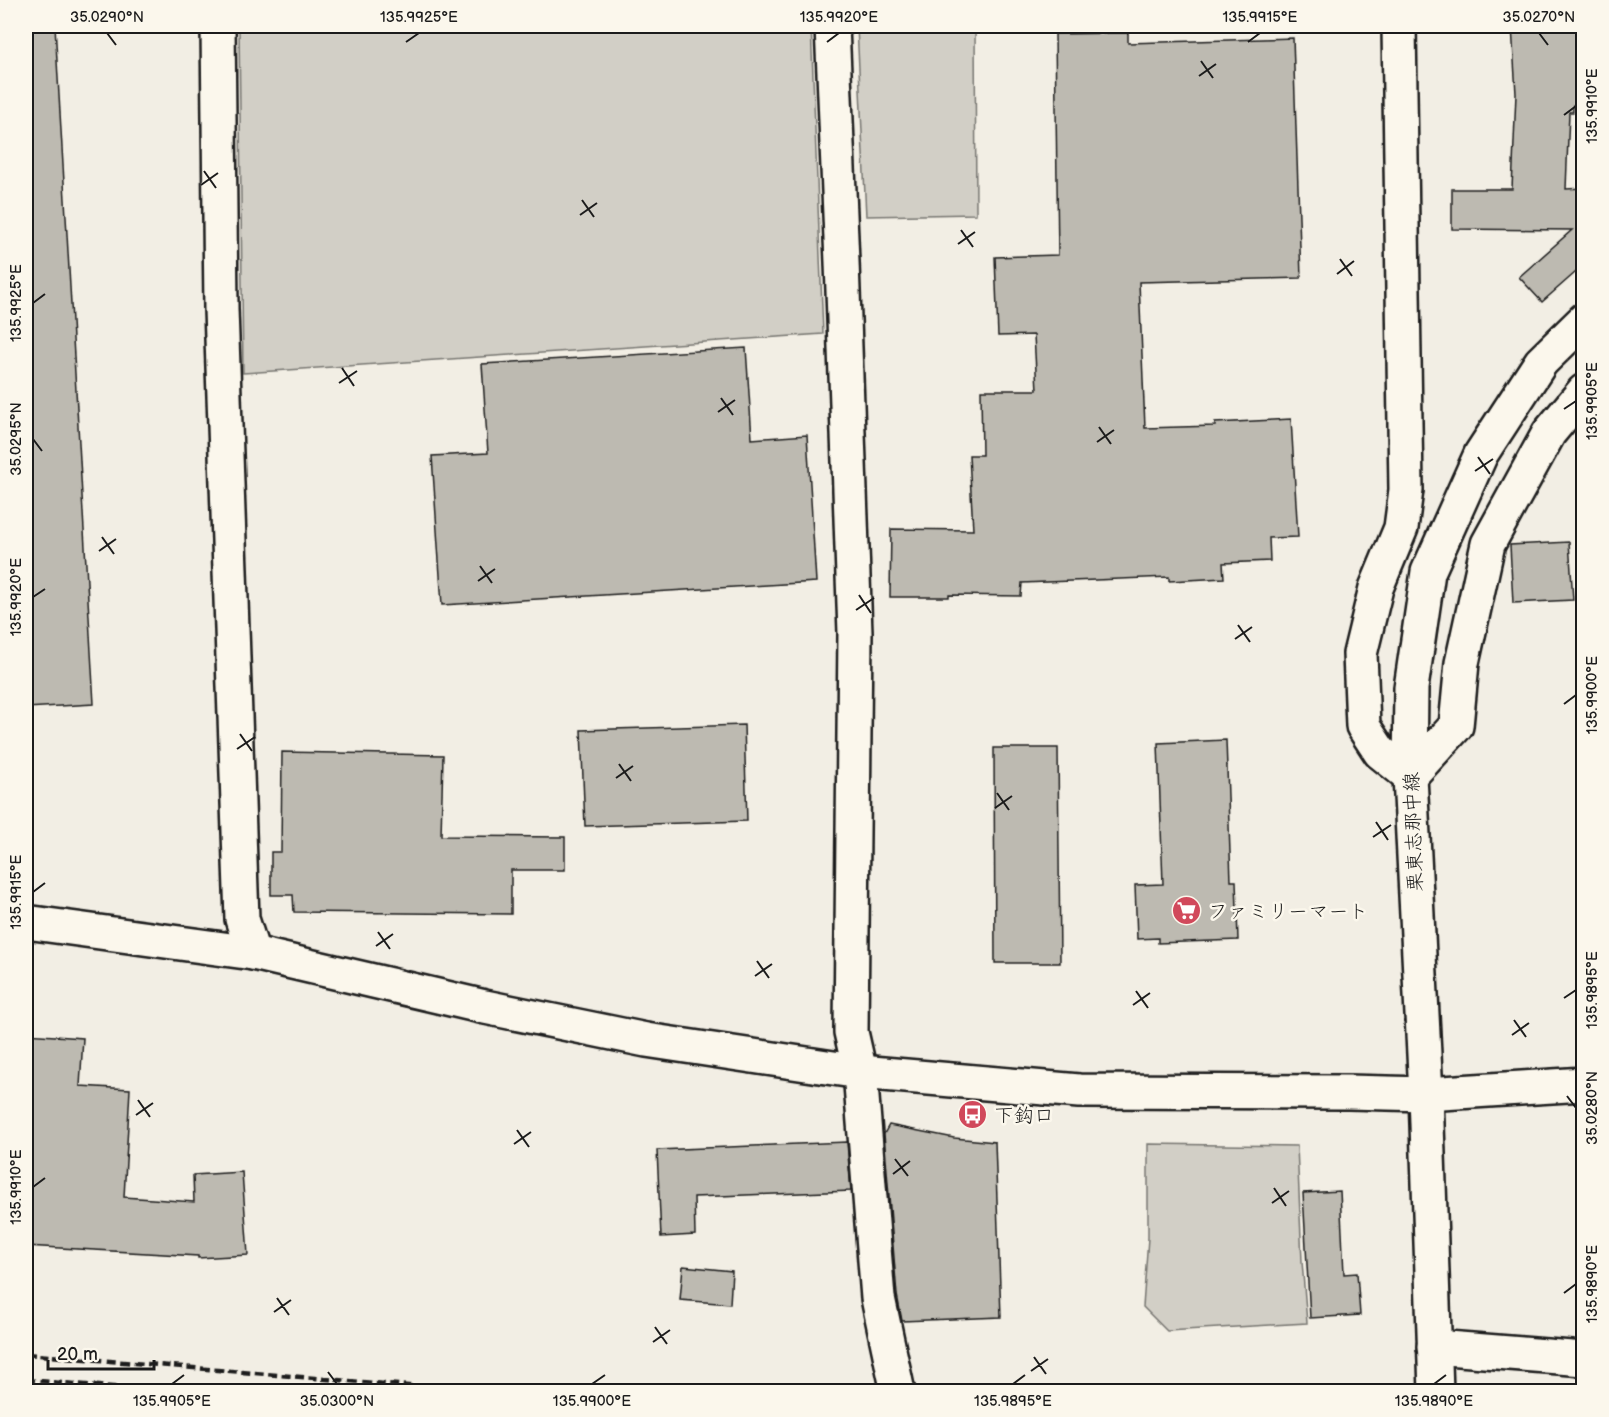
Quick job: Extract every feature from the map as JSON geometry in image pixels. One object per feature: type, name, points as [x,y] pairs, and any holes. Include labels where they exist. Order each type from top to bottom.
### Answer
[{"type":"street","points":[[218,26],[221,309],[242,919],[253,953]]},
{"type":"street","points":[[832,26],[855,633],[850,1032],[860,1072],[878,1298],[898,1392]]},
{"type":"street","points":[[1399,26],[1406,490],[1401,528],[1376,588],[1360,654],[1363,726],[1380,752],[1410,776],[1456,726],[1462,663],[1488,544],[1549,433],[1584,391]]},
{"type":"street","name":"栗東志那中線","points":[[1436,1392],[1426,1094],[1410,776],[1411,688],[1428,572],[1481,454],[1541,362],[1584,320]]},
{"type":"street","points":[[26,922],[253,953],[485,1007],[646,1040],[860,1072],[1079,1091],[1426,1094],[1584,1084]]},
{"type":"street","points":[[1434,1347],[1584,1359]]},
{"type":"shaded area","points":[[239,26],[811,26],[823,334],[243,373]]},
{"type":"shaded area","points":[[857,26],[975,26],[976,214],[866,216]]},
{"type":"shaded area","points":[[1148,1144],[1297,1146],[1307,1323],[1167,1331],[1143,1307],[1148,1238]]},
{"type":"building","points":[[26,26],[55,26],[94,704],[26,708]]},
{"type":"building","points":[[1512,26],[1584,26],[1584,105],[1573,105],[1573,112],[1569,112],[1566,189],[1584,188],[1584,265],[1542,302],[1519,277],[1572,230],[1452,229],[1452,189],[1512,189],[1516,94]]},
{"type":"building","points":[[1128,33],[1128,43],[1293,38],[1301,278],[1139,282],[1145,428],[1215,426],[1215,423],[1291,419],[1298,537],[1269,538],[1270,561],[1223,563],[1224,578],[1169,581],[1169,577],[1022,583],[1021,596],[890,597],[891,529],[973,530],[969,455],[982,455],[981,390],[1037,390],[1034,335],[998,336],[995,257],[1058,255],[1055,34]]},
{"type":"building","points":[[746,348],[752,439],[807,435],[816,582],[442,605],[432,456],[488,453],[482,364]]},
{"type":"building","points":[[1569,542],[1573,600],[1513,603],[1510,545]]},
{"type":"building","points":[[744,725],[747,821],[585,826],[581,730]]},
{"type":"building","points":[[1226,740],[1231,881],[1236,881],[1238,940],[1158,943],[1158,938],[1137,939],[1135,885],[1163,884],[1158,743]]},
{"type":"building","points":[[994,748],[1058,748],[1060,963],[995,963]]},
{"type":"building","points":[[282,752],[443,755],[441,836],[565,837],[565,870],[511,870],[511,914],[294,912],[293,895],[271,895],[271,852],[281,852]]},
{"type":"building","points":[[26,1034],[83,1038],[80,1086],[130,1089],[124,1197],[194,1202],[193,1175],[242,1172],[248,1255],[198,1258],[198,1256],[26,1246]]},
{"type":"building","points":[[889,1125],[954,1138],[995,1142],[1001,1317],[902,1321],[897,1295],[884,1134]]},
{"type":"building","points":[[847,1142],[851,1191],[694,1197],[695,1235],[661,1237],[657,1150]]},
{"type":"building","points":[[1340,1191],[1344,1274],[1357,1273],[1360,1315],[1310,1318],[1303,1193]]},
{"type":"building","points":[[683,1266],[732,1271],[730,1304],[680,1300]]},
{"type":"railway","points":[[26,1354],[482,1392]]},
{"type":"railway","points":[[26,1380],[173,1392]]},
{"type":"place","name":"ファミリーマート","points":[[1187,911]]},
{"type":"place","name":"下鈎口","points":[[973,1115]]}]
